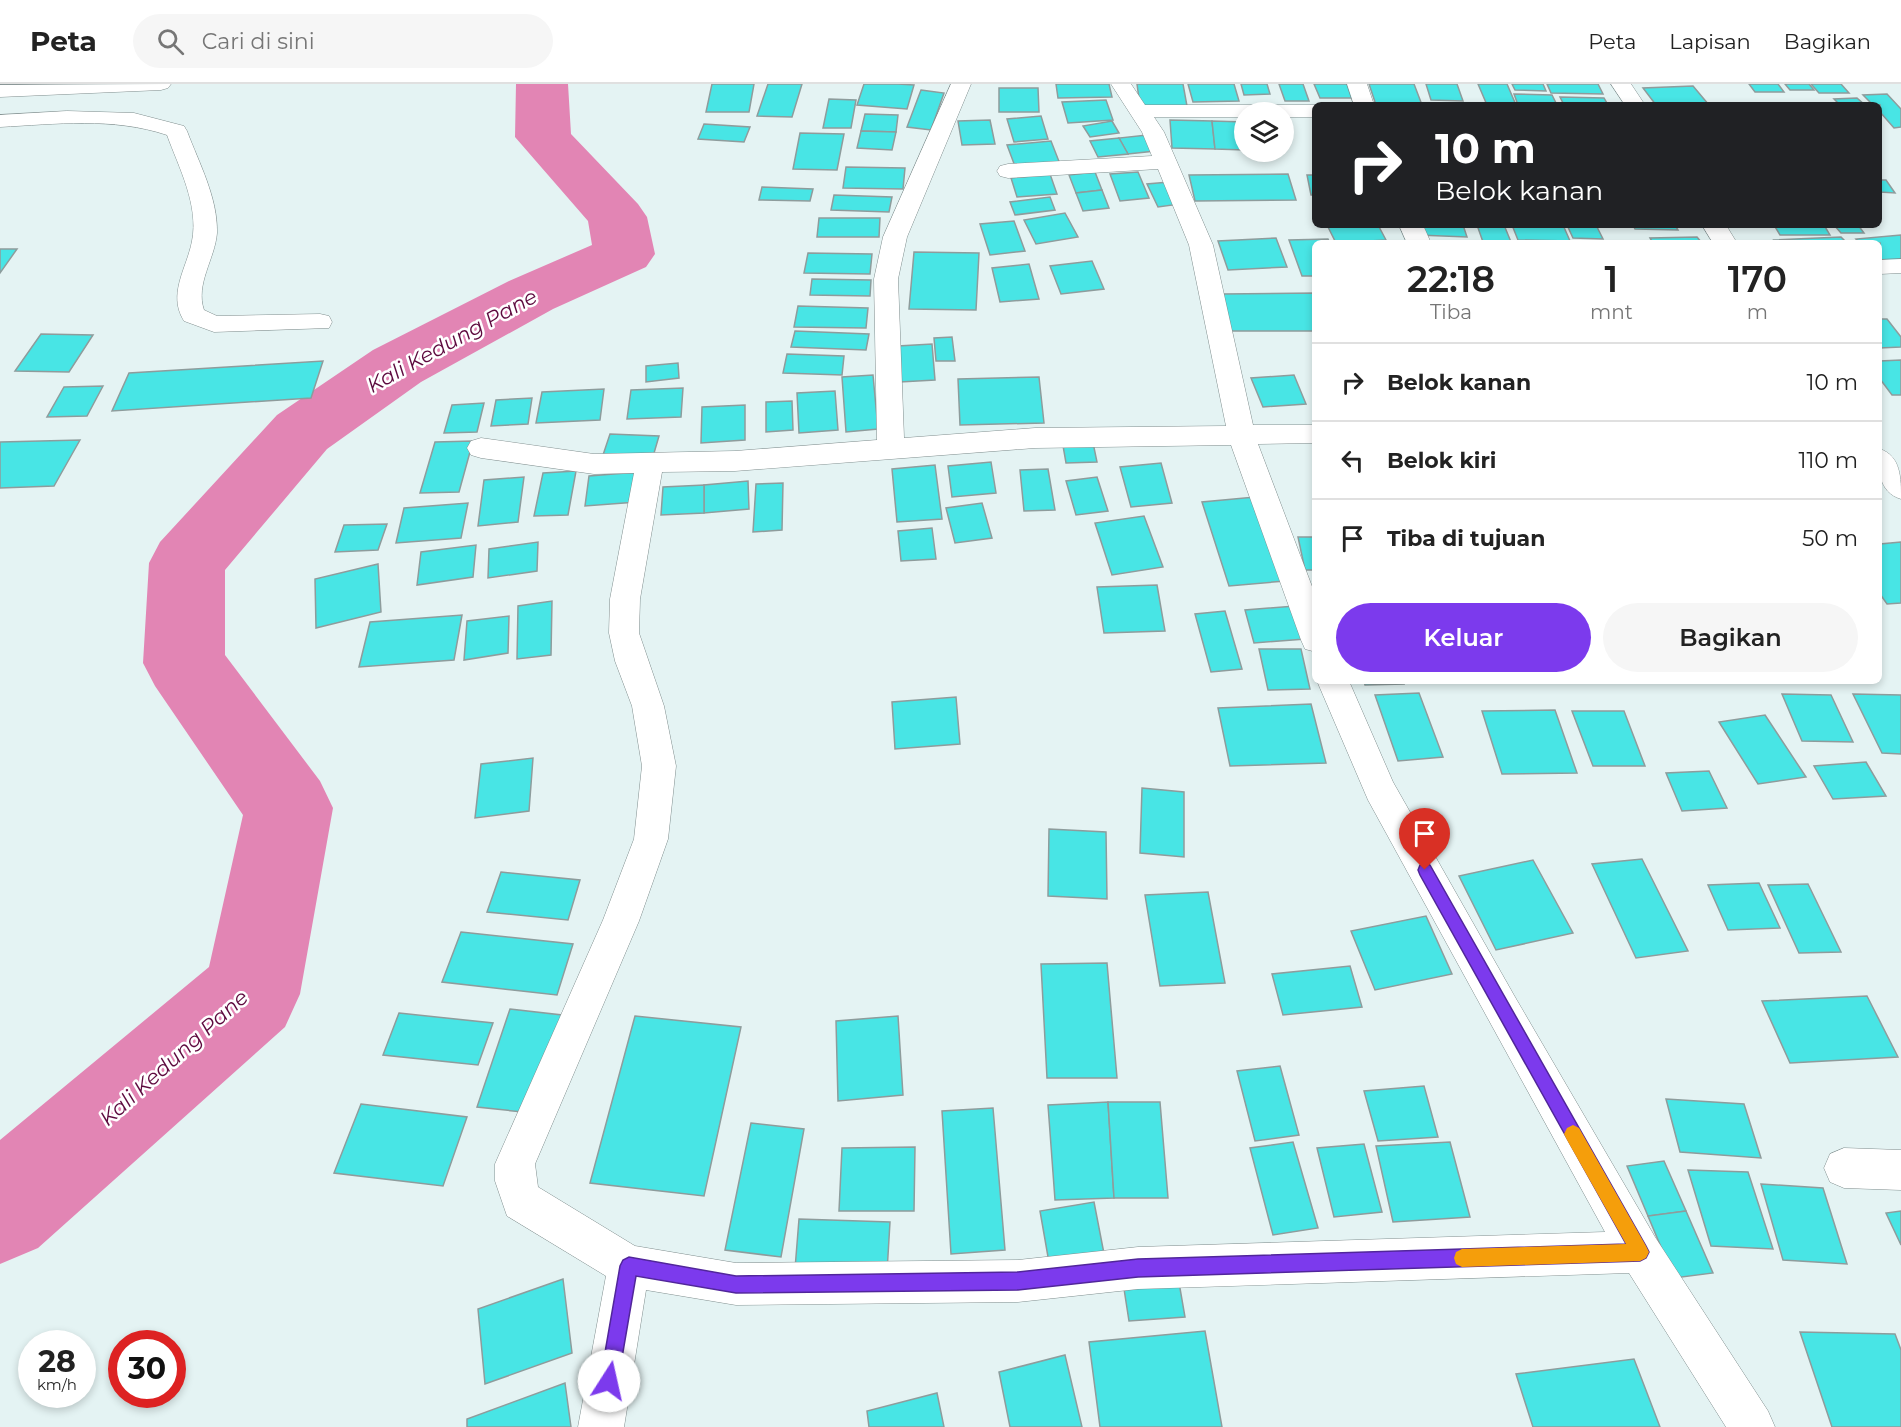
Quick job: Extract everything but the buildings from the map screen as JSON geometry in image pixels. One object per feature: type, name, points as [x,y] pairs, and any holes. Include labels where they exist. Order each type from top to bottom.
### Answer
[{"type":"street","points":[[0,91],[161,84]]},
{"type":"street","points":[[891,448],[886,279],[895,237],[960,84]]},
{"type":"street","points":[[1121,84],[1139,111],[1166,162],[1201,245],[1242,437],[1312,629]]},
{"type":"street","points":[[1357,84],[1363,102]]},
{"type":"street","points":[[1621,84],[1633,102]]},
{"type":"street","points":[[1139,111],[1312,111]]},
{"type":"street","points":[[0,121],[132,119],[156,123],[176,131],[200,195],[205,235],[187,292],[188,304],[193,315],[214,324],[320,322]]},
{"type":"street","points":[[1008,171],[1166,162]]},
{"type":"street","points":[[1882,267],[1901,266]]},
{"type":"street","points":[[481,448],[594,464],[735,461],[1035,438],[1242,437],[1312,434]]},
{"type":"street","points":[[1882,462],[1901,489]]},
{"type":"street","points":[[650,463],[625,599],[624,633],[631,661],[648,706],[659,766],[651,839],[621,921],[515,1164],[515,1181],[522,1201],[629,1266],[736,1284],[1018,1281],[1138,1268],[1640,1252]]},
{"type":"street","points":[[1334,684],[1380,790],[1640,1252],[1752,1427]]},
{"type":"street","points":[[1844,1168],[1901,1170]]},
{"type":"street","points":[[601,1427],[629,1266]]},
{"type":"waterway","name":"Kali Kedung Pane","points":[[0,1210],[251,994],[289,808],[184,663],[187,563],[302,432],[397,366],[531,295],[624,254],[617,217],[543,137],[542,84]]},
{"type":"slow traffic","points":[[1462,1258],[1640,1252],[1573,1134]]},
{"type":"route","points":[[609,1381],[629,1266],[736,1284],[1018,1281],[1138,1268],[1640,1252],[1425,870]]}]
